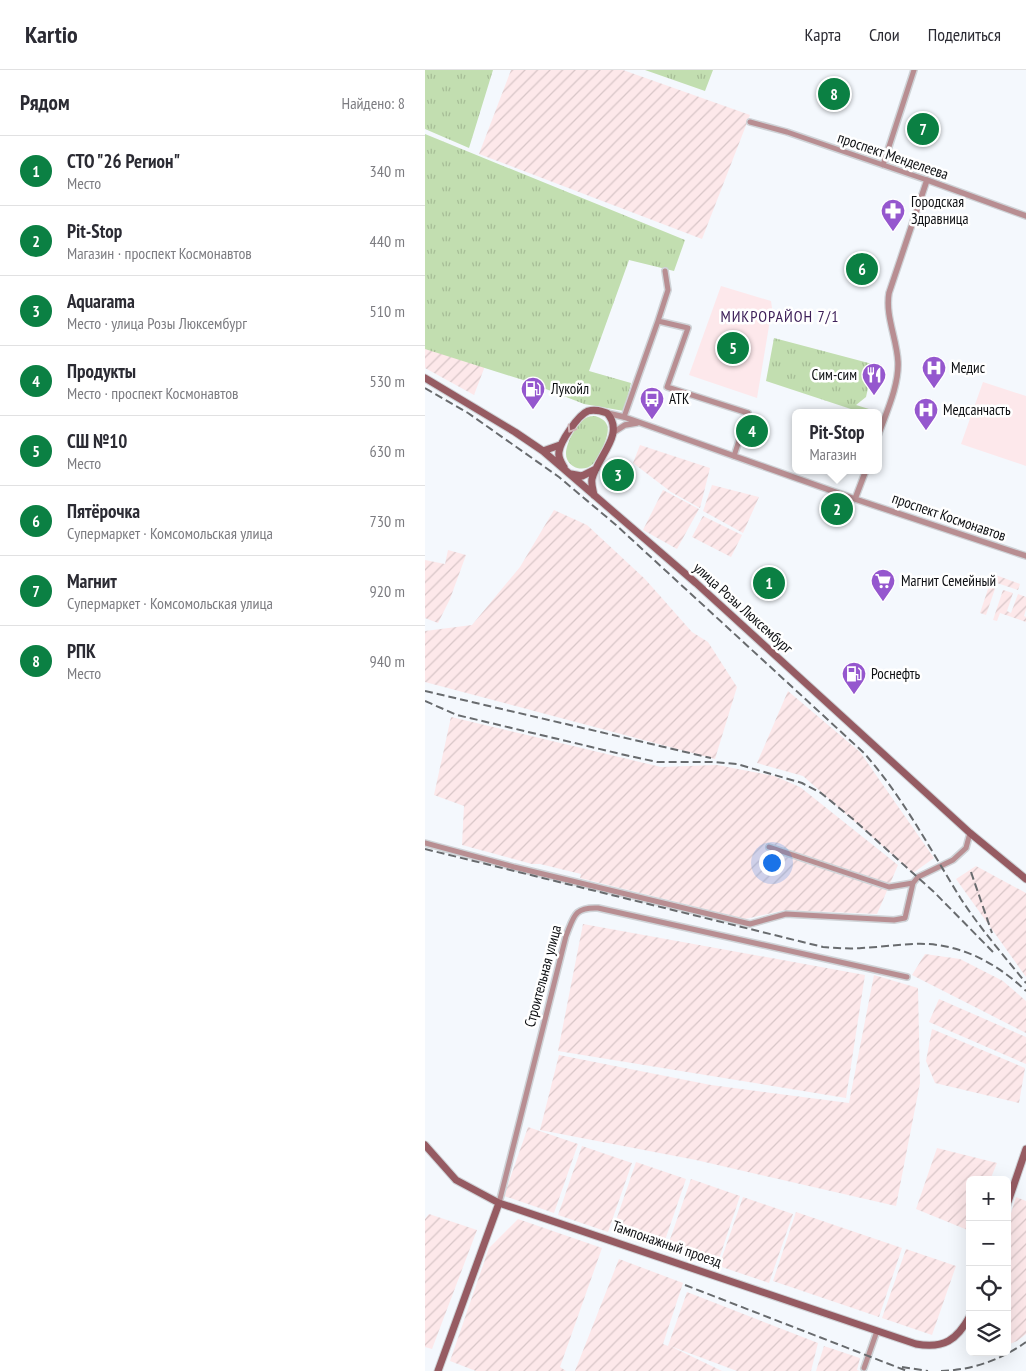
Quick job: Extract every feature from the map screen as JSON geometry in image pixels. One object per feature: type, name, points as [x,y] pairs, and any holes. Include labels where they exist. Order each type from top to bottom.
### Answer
[{"type":"main road","name":"улица Розы Люксембург","points":[[425,378],[543,451],[697,583],[970,833],[1026,879]]},
{"type":"main road","points":[[594,495],[592,481],[596,469],[615,432],[613,420],[607,413],[594,410],[579,416],[561,445],[559,456],[567,472],[582,476],[596,469]]},
{"type":"main road","points":[[543,451],[561,445]]},
{"type":"main road","name":"Тампонажный проезд","points":[[425,1145],[456,1180],[499,1202],[916,1344],[931,1347],[944,1344],[955,1338],[966,1323]]},
{"type":"main road","points":[[1011,1193],[1026,1149]]},
{"type":"main road","name":"Строительная улица","points":[[438,1371],[499,1202]]},
{"type":"street","points":[[883,165],[914,70]]},
{"type":"street","name":"проспект Менделеева","points":[[750,122],[787,132],[1026,216]]},
{"type":"street","points":[[882,424],[895,384],[898,363],[888,307],[889,294],[927,180]]},
{"type":"street","points":[[625,417],[668,290],[665,271]]},
{"type":"street","points":[[658,320],[688,328],[667,387],[748,413],[734,456]]},
{"type":"street","name":"проспект Космонавтов","points":[[607,413],[625,417],[637,423],[855,499],[1026,556]]},
{"type":"street","points":[[615,432],[625,425],[637,423]]},
{"type":"street","points":[[855,499],[864,474]]},
{"type":"street","points":[[425,843],[514,867],[750,924],[785,914],[894,920],[905,918],[913,883],[918,877],[953,860],[966,848],[970,833]]},
{"type":"street","points":[[769,847],[889,886],[913,883]]},
{"type":"street","name":"Строительная улица","points":[[499,1202],[566,936],[575,914],[585,907],[598,908],[907,977]]},
{"type":"street","points":[[864,1368],[877,1331]]},
{"type":"shaded area","points":[[511,70],[623,70],[750,115],[702,239],[479,154]]},
{"type":"shaded area","points":[[721,286],[771,301],[772,308],[757,398],[689,375]]},
{"type":"shaded area","points":[[425,337],[485,366],[474,395],[425,368]]},
{"type":"shaded area","points":[[983,382],[1026,396],[1026,466],[961,444]]},
{"type":"shaded area","points":[[640,445],[710,468],[700,508],[671,492],[633,463]]},
{"type":"shaded area","points":[[712,485],[759,497],[743,533],[703,511]]},
{"type":"shaded area","points":[[663,490],[699,509],[677,549],[643,530]]},
{"type":"shaded area","points":[[554,510],[587,525],[645,579],[692,632],[708,642],[737,687],[715,759],[425,682],[425,631],[472,625],[520,567]]},
{"type":"shaded area","points":[[703,516],[742,535],[731,557],[692,537]]},
{"type":"shaded area","points":[[448,550],[466,555],[450,599],[438,623],[425,618],[425,560],[445,564]]},
{"type":"shaded area","points":[[993,574],[1020,584],[1018,590],[997,583],[986,615],[980,613]]},
{"type":"shaded area","points":[[1003,590],[1013,593],[1007,611],[1011,613],[1018,594],[1026,597],[1024,616],[1026,617],[1026,622],[1000,613],[997,621],[993,620]]},
{"type":"shaded area","points":[[788,691],[860,752],[934,858],[913,873],[803,776],[757,763]]},
{"type":"shaded area","points":[[451,717],[661,767],[717,765],[774,776],[800,787],[898,865],[877,914],[785,910],[745,919],[580,878],[581,874],[540,864],[532,864],[462,845],[464,806],[434,795]]},
{"type":"shaded area","points":[[976,866],[1026,893],[1026,977],[956,879]]},
{"type":"shaded area","points":[[583,924],[865,975],[846,1098],[558,1051]]},
{"type":"shaded area","points":[[925,954],[960,959],[1003,981],[1026,1001],[1026,1033],[912,975]]},
{"type":"shaded area","points":[[874,975],[918,988],[920,1083],[896,1206],[696,1160],[540,1130],[559,1055],[711,1085],[849,1103]]},
{"type":"shaded area","points":[[939,999],[1026,1037],[1026,1064],[929,1022]]},
{"type":"shaded area","points":[[932,1029],[1025,1068],[1019,1103],[935,1083],[926,1061]]},
{"type":"shaded area","points":[[528,1127],[578,1144],[554,1213],[504,1196]]},
{"type":"shaded area","points":[[582,1146],[632,1163],[608,1232],[558,1215]]},
{"type":"shaded area","points":[[937,1148],[997,1163],[992,1176],[966,1176],[966,1229],[916,1209]]},
{"type":"shaded area","points":[[636,1162],[686,1179],[662,1249],[612,1232]]},
{"type":"shaded area","points":[[691,1179],[740,1196],[717,1265],[667,1248]]},
{"type":"shaded area","points":[[743,1197],[793,1214],[769,1283],[719,1266]]},
{"type":"shaded area","points":[[1016,1197],[1026,1201],[1026,1334],[1011,1343],[1011,1221],[1011,1213]]},
{"type":"shaded area","points":[[796,1212],[902,1248],[879,1317],[773,1281]]},
{"type":"shaded area","points":[[429,1214],[477,1230],[432,1349],[425,1347],[425,1219]]},
{"type":"shaded area","points":[[518,1219],[602,1248],[560,1367],[566,1371],[476,1371],[450,1361],[489,1248]]},
{"type":"shaded area","points":[[906,1249],[956,1266],[932,1335],[882,1318]]},
{"type":"shaded area","points":[[619,1259],[683,1283],[663,1344],[668,1346],[687,1292],[818,1343],[811,1371],[737,1371],[670,1346],[722,1371],[575,1371]]},
{"type":"shaded area","points":[[824,1346],[860,1358],[857,1370],[860,1371],[816,1371]]},
{"type":"green space","points":[[425,70],[493,70],[469,148],[425,129]]},
{"type":"green space","points":[[645,70],[713,70],[705,91]]},
{"type":"green space","points":[[425,134],[685,240],[674,271],[629,260],[589,371],[631,383],[624,411],[584,404],[523,380],[425,349]]},
{"type":"green space","points":[[774,338],[880,366],[881,374],[878,386],[869,384],[866,397],[856,405],[869,409],[851,409],[766,381]]},
{"type":"green space","points":[[595,416],[603,419],[607,425],[608,429],[604,445],[593,464],[582,469],[575,467],[569,462],[566,454],[571,436],[579,424],[589,417]]},
{"type":"railway","points":[[425,388],[468,413],[559,477],[616,525],[864,753],[904,805],[968,910],[1026,983]]},
{"type":"railway","points":[[425,691],[711,758]]},
{"type":"railway","points":[[425,701],[457,715],[657,762],[737,764],[802,783],[821,793],[854,820],[934,892],[995,954]]},
{"type":"railway","points":[[425,849],[823,947],[857,948],[927,944],[955,949],[981,958],[993,965],[1026,991]]},
{"type":"railway","points":[[971,872],[992,933]]},
{"type":"railway","points":[[685,1285],[907,1371]]},
{"type":"railway","points":[[941,1371],[964,1369],[986,1363],[1007,1354],[1026,1342]]},
{"type":"railway","points":[[902,1367],[928,1371]]},
{"type":"place","name":"РПК","points":[[834,94]]},
{"type":"place","name":"Магнит","points":[[923,129]]},
{"type":"place","name":"Городская Здравница","points":[[893,232]]},
{"type":"place","name":"Пятёрочка","points":[[862,269]]},
{"type":"place","name":"СШ №10","points":[[733,348]]},
{"type":"place","name":"Медис","points":[[934,389]]},
{"type":"place","name":"Сим-сим","points":[[874,396]]},
{"type":"place","name":"Лукойл","points":[[533,410]]},
{"type":"place","name":"АТК","points":[[652,420]]},
{"type":"place","name":"Продукты","points":[[752,431]]},
{"type":"place","name":"Медсанчасть","points":[[926,431]]},
{"type":"place","name":"Aquarama","points":[[618,475]]},
{"type":"place","name":"Pit-Stop","points":[[837,509]]},
{"type":"place","name":"СТО \"26 Регион\"","points":[[769,583]]},
{"type":"place","name":"Магнит Семейный","points":[[883,602]]},
{"type":"place","name":"Роснефть","points":[[854,695]]},
{"type":"district","name":"МИКРОРАЙОН 7/1","points":[[780,316]]}]
